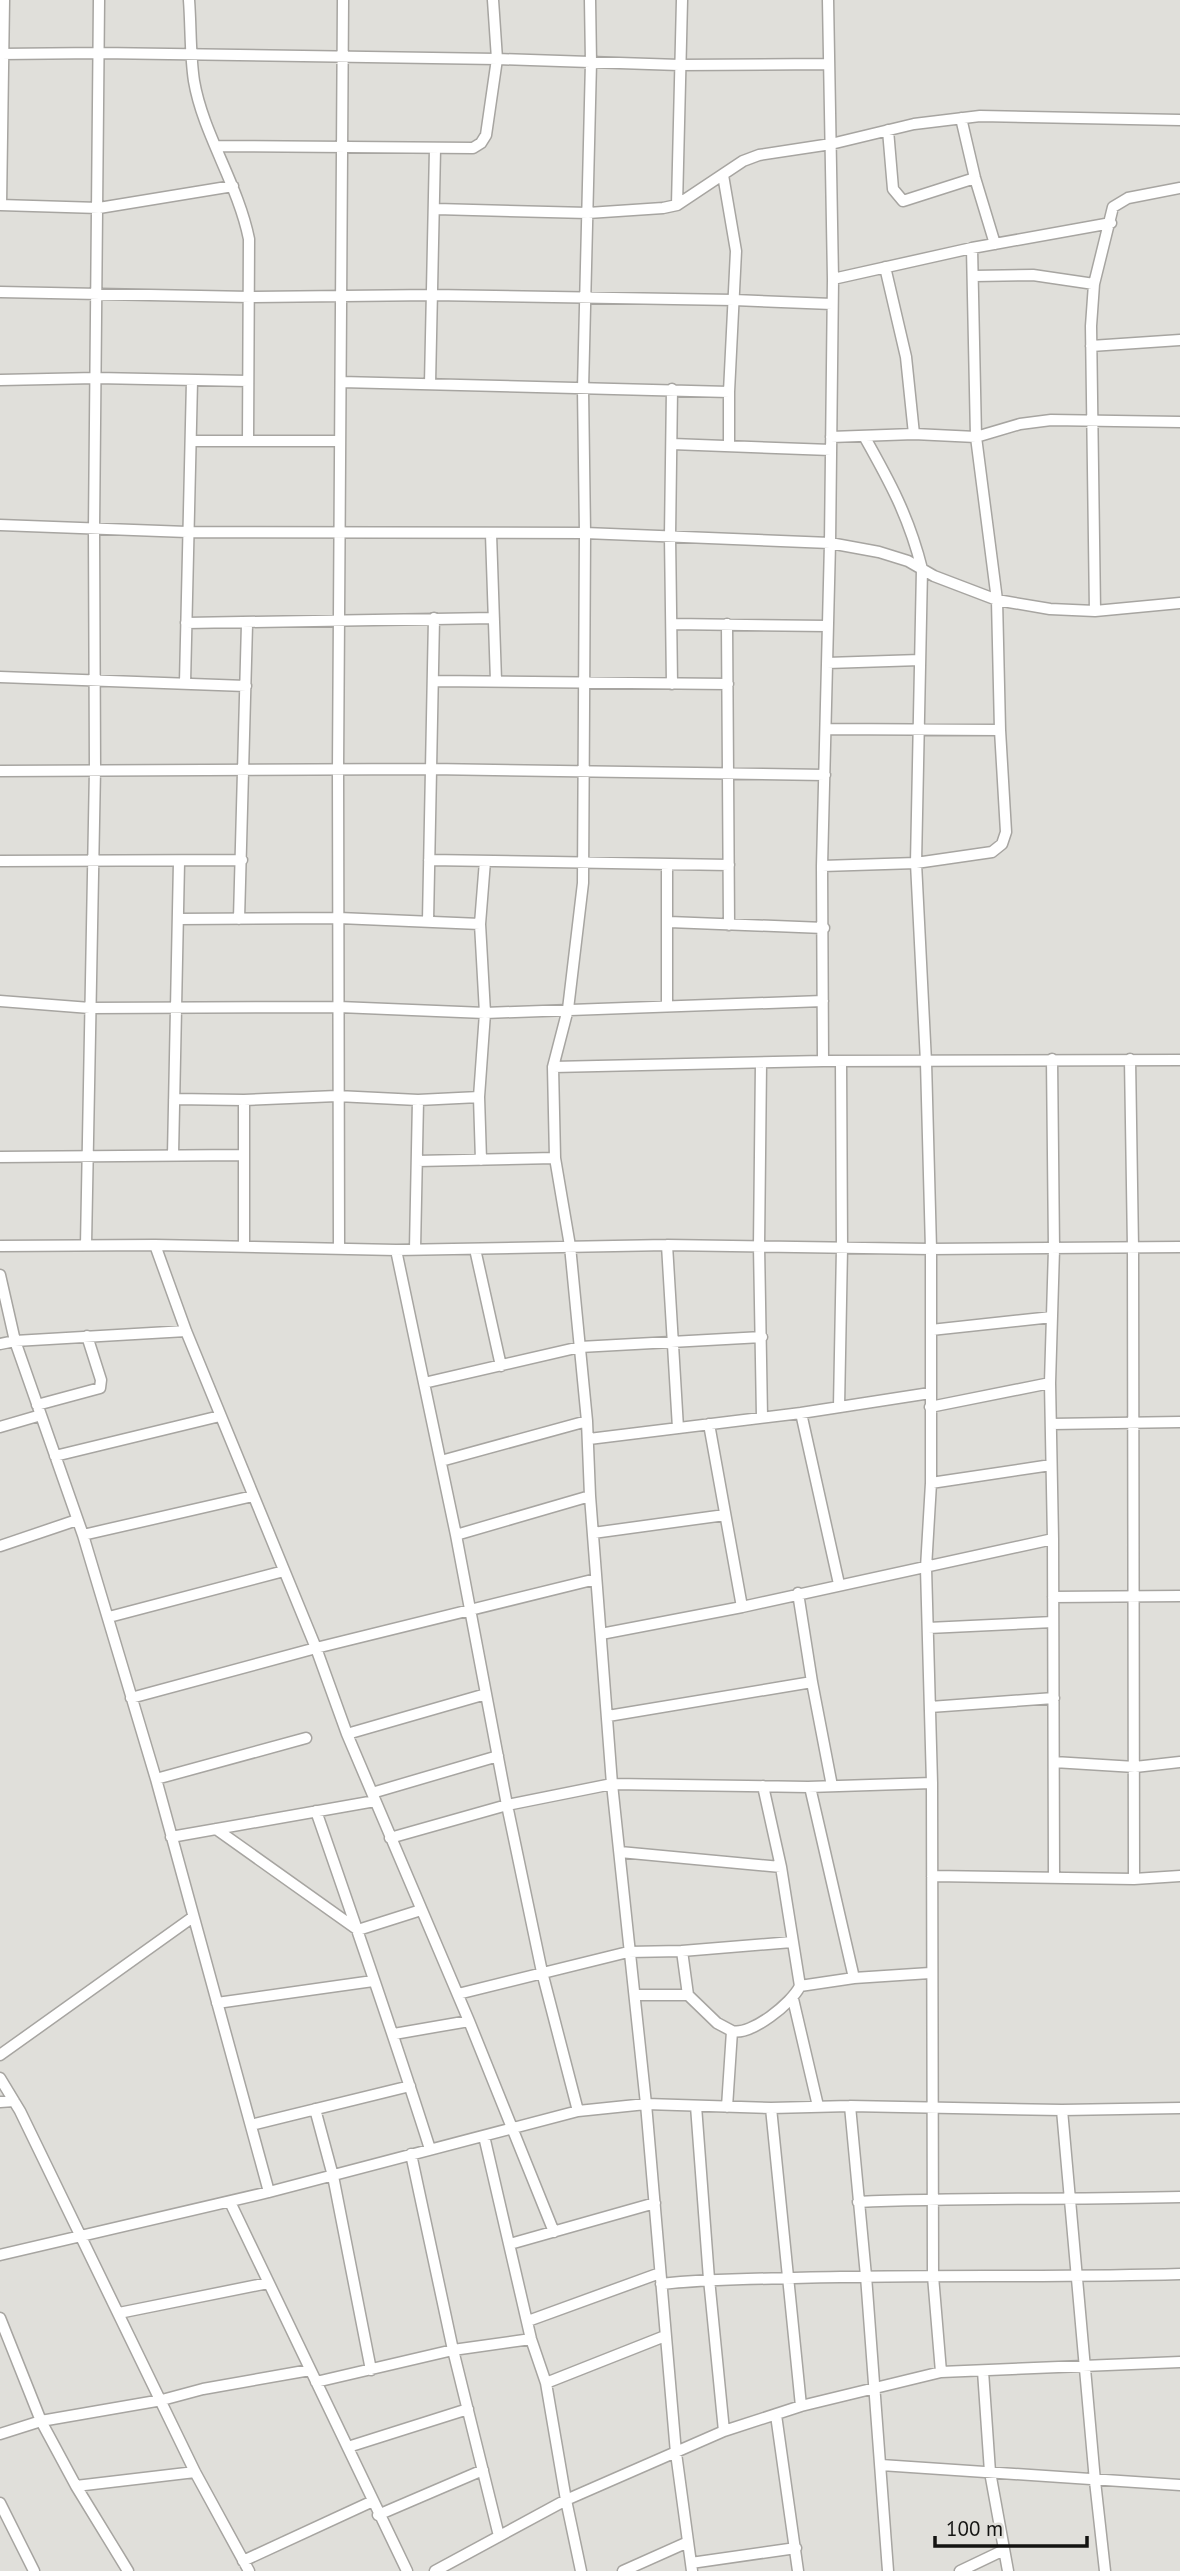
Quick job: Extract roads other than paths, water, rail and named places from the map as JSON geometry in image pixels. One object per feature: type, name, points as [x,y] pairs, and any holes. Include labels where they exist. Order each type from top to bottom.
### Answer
[{"type":"street","points":[[4,0],[1,205],[99,208],[233,186]]},
{"type":"street","points":[[86,1245],[94,862],[94,529],[100,0]]},
{"type":"street","points":[[189,0],[196,88],[244,214],[249,239],[248,441]]},
{"type":"street","points":[[339,1248],[338,770],[344,0]]},
{"type":"street","points":[[216,146],[473,148],[481,143],[486,135],[497,59],[493,0]]},
{"type":"street","points":[[590,0],[591,62],[583,389],[583,883],[568,1009],[553,1067],[555,1158],[570,1246],[589,1439],[590,1496],[612,1784],[646,2104],[676,2453],[691,2567],[796,2548]]},
{"type":"street","points":[[677,205],[682,0]]},
{"type":"street","points":[[823,1061],[822,866],[830,543],[832,304],[828,0]]},
{"type":"street","points":[[2,54],[497,59],[679,65],[828,64]]},
{"type":"street","points":[[436,209],[587,213],[663,208],[677,205],[743,161],[759,155],[831,144],[914,124],[961,118],[980,116],[1180,120]]},
{"type":"street","points":[[961,118],[975,178],[995,244]]},
{"type":"street","points":[[888,130],[893,189],[903,201],[975,178]]},
{"type":"street","points":[[430,384],[436,209],[435,149]]},
{"type":"street","points":[[723,175],[736,251],[729,445]]},
{"type":"street","points":[[1095,611],[1091,346],[1094,284],[1113,207],[1128,198],[1180,188]]},
{"type":"street","points":[[832,279],[972,248],[1111,222]]},
{"type":"street","points":[[822,866],[916,863],[992,852],[1002,844],[1006,832],[997,600],[976,437],[972,248]]},
{"type":"street","points":[[885,267],[906,358],[914,434]]},
{"type":"street","points":[[974,276],[1033,275],[1094,284]]},
{"type":"street","points":[[0,292],[250,297],[585,297],[832,304]]},
{"type":"street","points":[[1091,346],[1180,340]]},
{"type":"street","points":[[0,380],[96,378],[248,381]]},
{"type":"street","points":[[185,683],[192,381]]},
{"type":"street","points":[[341,382],[729,392]]},
{"type":"street","points":[[672,389],[672,684]]},
{"type":"street","points":[[831,437],[914,434],[976,437],[1020,424],[1051,420],[1180,422]]},
{"type":"street","points":[[864,436],[898,497],[913,533],[922,569],[916,863],[926,1062],[931,1249],[930,1483],[926,1568],[932,1783],[930,1973],[933,2276],[941,2372]]},
{"type":"street","points":[[191,441],[340,441]]},
{"type":"street","points":[[672,444],[831,450]]},
{"type":"street","points":[[0,525],[187,532],[585,533],[830,543],[879,552],[908,561],[934,576],[997,600],[1050,609],[1095,611],[1180,603]]},
{"type":"street","points":[[491,534],[496,681]]},
{"type":"street","points":[[428,921],[434,618]]},
{"type":"street","points":[[186,623],[494,618]]},
{"type":"street","points":[[239,919],[247,624]]},
{"type":"street","points":[[672,624],[827,626]]},
{"type":"street","points":[[727,624],[729,925]]},
{"type":"street","points":[[827,663],[920,660]]},
{"type":"street","points":[[0,677],[246,686]]},
{"type":"street","points":[[434,681],[728,684]]},
{"type":"street","points":[[826,729],[1000,730]]},
{"type":"street","points":[[0,771],[244,768],[582,771],[728,776],[825,775]]},
{"type":"street","points":[[0,862],[242,860]]},
{"type":"street","points":[[429,860],[729,865]]},
{"type":"street","points":[[481,1160],[479,1097],[485,1013],[480,924],[485,861]]},
{"type":"street","points":[[173,1154],[179,862]]},
{"type":"street","points":[[667,865],[667,1006]]},
{"type":"street","points":[[178,919],[339,918],[480,924]]},
{"type":"street","points":[[669,922],[824,928]]},
{"type":"street","points":[[0,1001],[90,1008],[339,1007],[485,1013],[823,1002]]},
{"type":"street","points":[[1052,1059],[1054,1877]]},
{"type":"street","points":[[1130,1059],[1134,1879]]},
{"type":"street","points":[[553,1067],[823,1061],[1180,1060]]},
{"type":"street","points":[[839,1407],[841,1061]]},
{"type":"street","points":[[761,1063],[762,1417]]},
{"type":"street","points":[[174,1099],[244,1100],[337,1096],[418,1100],[479,1097]]},
{"type":"street","points":[[244,1100],[244,1247]]},
{"type":"street","points":[[415,1250],[418,1100]]},
{"type":"street","points":[[0,1157],[243,1155]]},
{"type":"street","points":[[417,1161],[555,1158]]},
{"type":"street","points":[[0,1246],[155,1245],[396,1250],[667,1245],[931,1249],[1180,1247]]},
{"type":"street","points":[[155,1245],[186,1331],[316,1648],[347,1734],[469,2021],[554,2232]]},
{"type":"street","points":[[667,1245],[678,1428]]},
{"type":"street","points":[[475,1249],[500,1366]]},
{"type":"street","points":[[396,1250],[456,1535],[542,1972],[578,2111]]},
{"type":"street","points":[[0,1275],[15,1341],[83,1535],[156,1779],[269,2192]]},
{"type":"street","points":[[931,1331],[1052,1317]]},
{"type":"street","points":[[0,1344],[186,1331]]},
{"type":"street","points":[[0,1427],[100,1388],[101,1380],[87,1336]]},
{"type":"street","points":[[424,1383],[580,1347],[762,1337]]},
{"type":"street","points":[[930,1407],[1051,1383]]},
{"type":"street","points":[[589,1439],[801,1413],[930,1393]]},
{"type":"street","points":[[801,1413],[839,1584]]},
{"type":"street","points":[[55,1457],[220,1416]]},
{"type":"street","points":[[440,1461],[587,1421]]},
{"type":"street","points":[[1051,1424],[1180,1422]]},
{"type":"street","points":[[709,1424],[742,1607]]},
{"type":"street","points":[[930,1483],[1051,1465]]},
{"type":"street","points":[[83,1535],[253,1496]]},
{"type":"street","points":[[456,1535],[590,1496]]},
{"type":"street","points":[[593,1533],[725,1515]]},
{"type":"street","points":[[0,1546],[77,1520]]},
{"type":"street","points":[[601,1634],[742,1607],[1053,1539]]},
{"type":"street","points":[[108,1617],[284,1570]]},
{"type":"street","points":[[131,1698],[316,1648],[596,1579]]},
{"type":"street","points":[[798,1593],[832,1786]]},
{"type":"street","points":[[1053,1597],[1180,1596]]},
{"type":"street","points":[[928,1628],[1053,1622]]},
{"type":"street","points":[[607,1716],[812,1682]]},
{"type":"street","points":[[347,1734],[486,1694]]},
{"type":"street","points":[[930,1707],[1054,1698]]},
{"type":"street","points":[[156,1779],[306,1738]]},
{"type":"street","points":[[171,1837],[316,1811],[373,1797],[498,1756]]},
{"type":"street","points":[[1054,1762],[1135,1766],[1180,1762]]},
{"type":"street","points":[[390,1838],[507,1805],[612,1784],[810,1787],[932,1783]]},
{"type":"street","points":[[682,1951],[688,1995],[717,2023],[738,2033],[747,2031],[793,1999],[800,1986],[763,1786]]},
{"type":"street","points":[[810,1787],[854,1978]]},
{"type":"street","points":[[316,1811],[358,1930],[373,1982],[394,2034],[430,2149]]},
{"type":"street","points":[[216,1829],[358,1930]]},
{"type":"street","points":[[620,1852],[780,1867]]},
{"type":"street","points":[[932,1876],[1134,1879],[1180,1876]]},
{"type":"street","points":[[358,1930],[421,1910]]},
{"type":"street","points":[[0,2055],[193,1917]]},
{"type":"street","points":[[457,1994],[628,1952],[682,1951],[792,1942]]},
{"type":"street","points":[[800,1986],[854,1978],[930,1973]]},
{"type":"street","points":[[217,2003],[373,1982]]},
{"type":"street","points":[[635,1996],[688,1995]]},
{"type":"street","points":[[793,1999],[818,2106]]},
{"type":"street","points":[[394,2034],[469,2021]]},
{"type":"street","points":[[727,2107],[732,2031]]},
{"type":"street","points":[[0,2078],[82,2236],[195,2472],[249,2571]]},
{"type":"street","points":[[251,2126],[410,2086]]},
{"type":"street","points":[[0,2102],[14,2101]]},
{"type":"street","points":[[0,2255],[230,2202],[578,2111],[646,2104],[771,2108],[1180,2108]]},
{"type":"street","points":[[696,2106],[724,2431]]},
{"type":"street","points":[[850,2106],[866,2276],[888,2571]]},
{"type":"street","points":[[771,2108],[801,2406]]},
{"type":"street","points":[[315,2109],[332,2176],[371,2370]]},
{"type":"street","points":[[1062,2110],[1105,2571]]},
{"type":"street","points":[[484,2136],[531,2339],[546,2383],[581,2571]]},
{"type":"street","points":[[411,2154],[453,2350],[499,2536]]},
{"type":"street","points":[[858,2202],[1180,2197]]},
{"type":"street","points":[[230,2202],[407,2571]]},
{"type":"street","points":[[510,2244],[654,2203]]},
{"type":"street","points":[[528,2321],[661,2278],[1076,2278],[1180,2274]]},
{"type":"street","points":[[119,2313],[268,2283]]},
{"type":"street","points":[[0,2318],[41,2421],[76,2486],[128,2571]]},
{"type":"street","points":[[546,2383],[665,2336]]},
{"type":"street","points":[[316,2382],[453,2350],[531,2339]]},
{"type":"street","points":[[435,2571],[566,2500],[724,2431],[801,2406],[941,2372],[1180,2362]]},
{"type":"street","points":[[0,2434],[41,2421],[310,2370]]},
{"type":"street","points":[[983,2371],[990,2472],[1008,2571]]},
{"type":"street","points":[[348,2447],[468,2409]]},
{"type":"street","points":[[776,2415],[799,2571]]},
{"type":"street","points":[[881,2465],[1180,2485]]},
{"type":"street","points":[[378,2515],[483,2470]]},
{"type":"street","points":[[76,2486],[195,2472]]},
{"type":"street","points":[[243,2561],[373,2501]]},
{"type":"street","points":[[0,2503],[34,2571]]},
{"type":"street","points":[[623,2571],[688,2542]]},
{"type":"street","points":[[960,2571],[1004,2550]]}]
